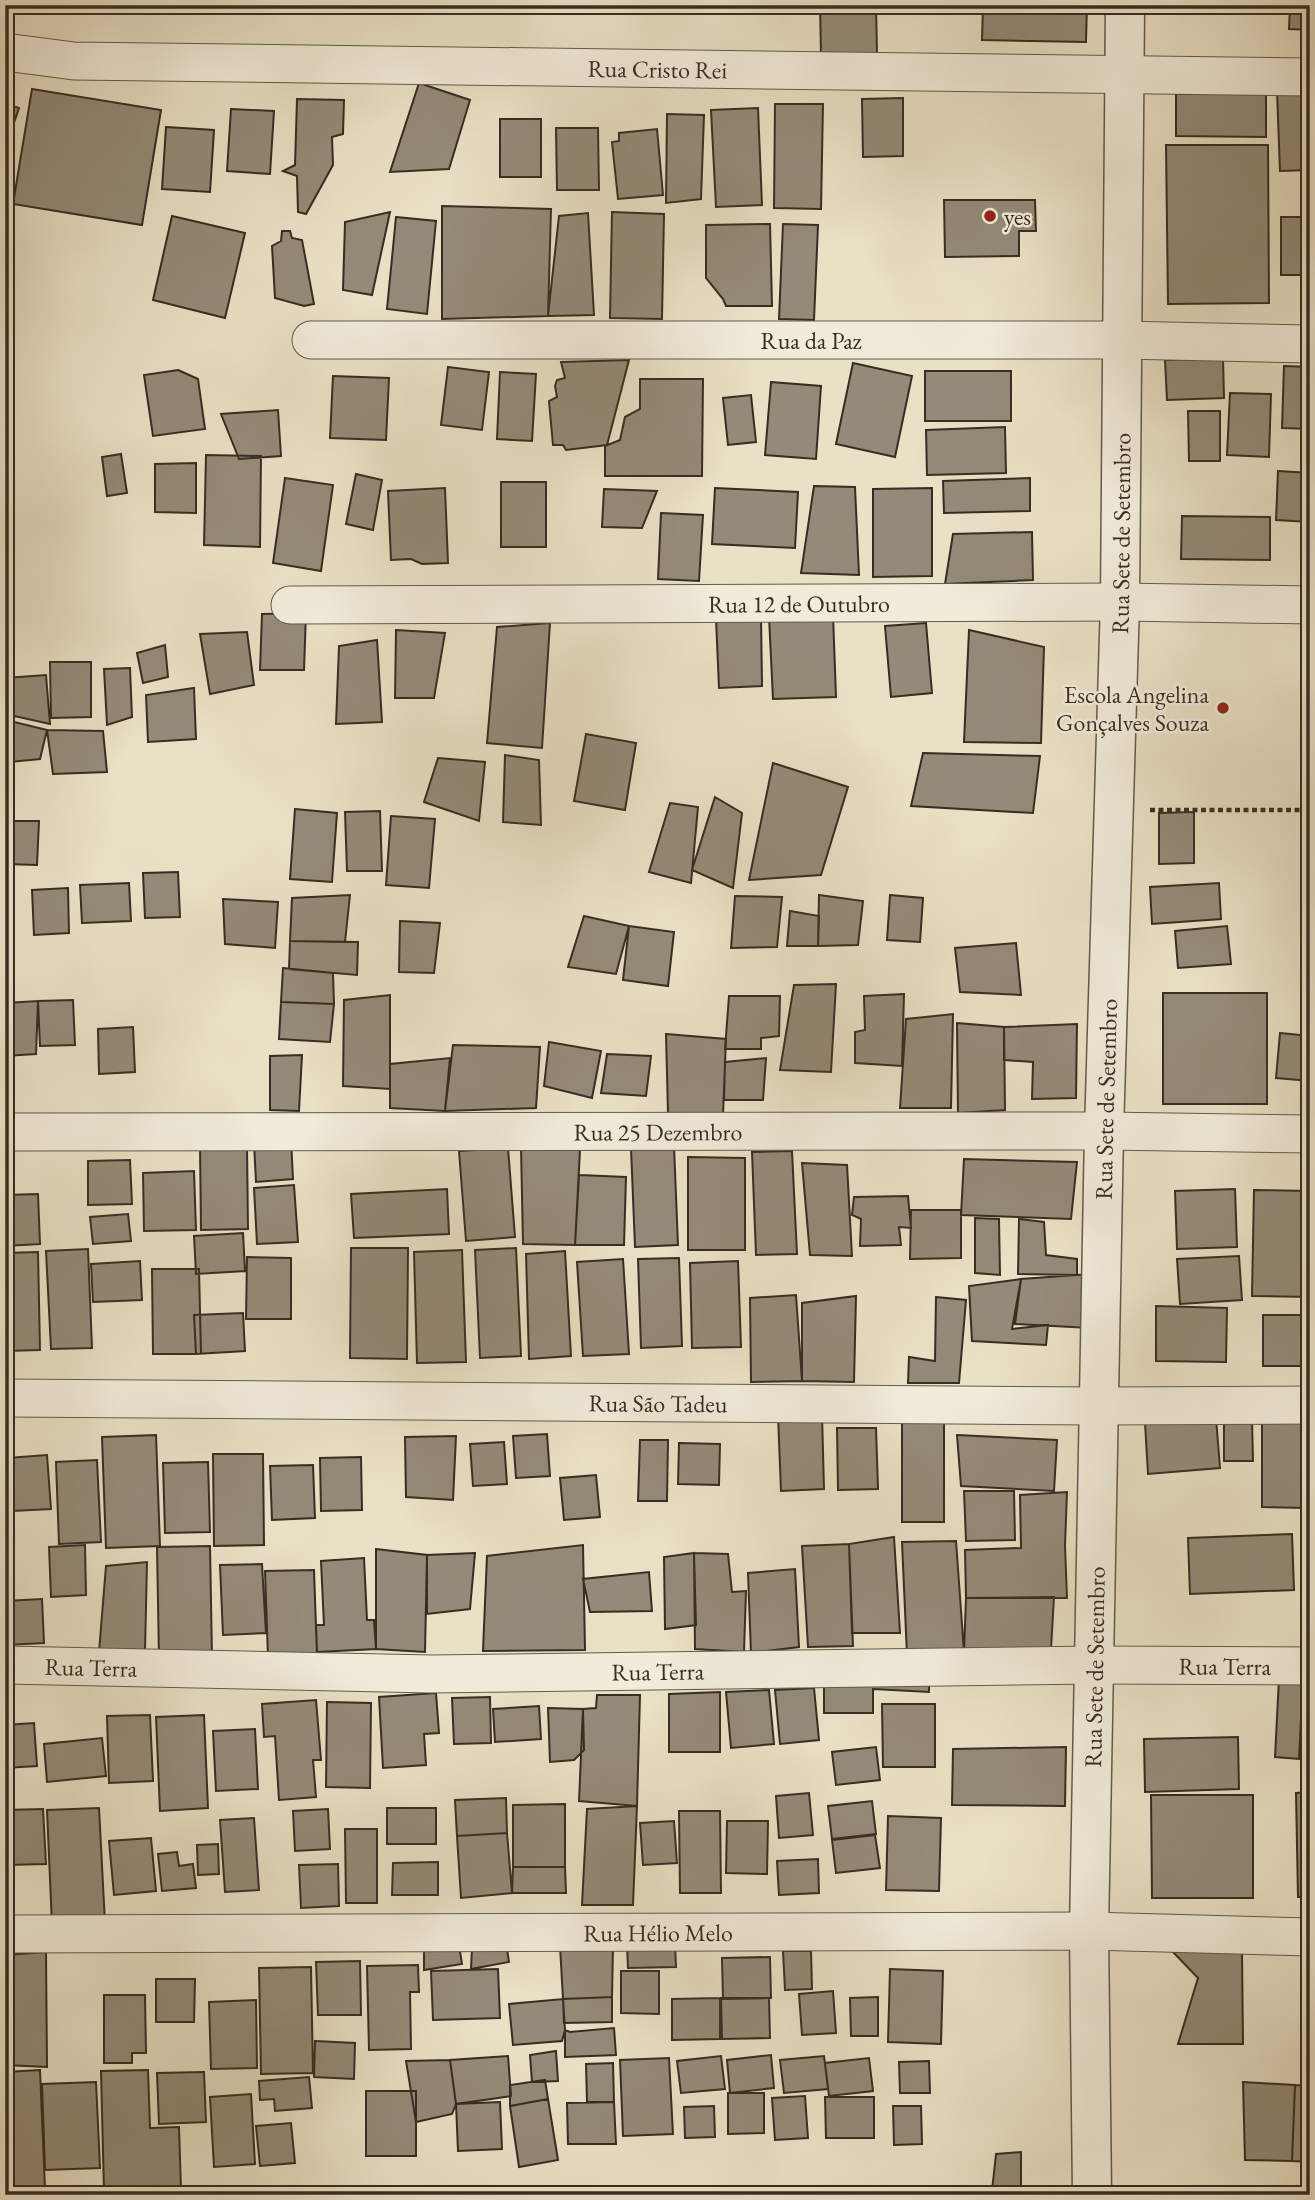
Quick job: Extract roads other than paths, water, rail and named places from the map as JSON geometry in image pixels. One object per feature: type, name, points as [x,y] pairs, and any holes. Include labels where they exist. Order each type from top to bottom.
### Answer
[{"type":"street","name":"Rua Sete de Setembro","points":[[1092,2195],[1089,1931],[1104,1131],[1120,602],[1125,5]]},
{"type":"street","name":"Rua Cristo Rei","points":[[5,52],[74,61],[1310,77]]},
{"type":"street","name":"Rua da Paz","points":[[312,340],[1122,340],[1310,344]]},
{"type":"street","name":"Rua 12 de Outubro","points":[[289,605],[1120,602],[1310,605]]},
{"type":"street","name":"Rua 25 Dezembro","points":[[5,1132],[1104,1131],[1310,1134]]},
{"type":"street","name":"Rua São Tadeu","points":[[5,1398],[1099,1406],[1310,1405]]},
{"type":"street","name":"Rua Terra","points":[[5,1665],[432,1674],[1094,1665],[1310,1666]]},
{"type":"street","name":"Rua Hélio Melo","points":[[5,1934],[1089,1931],[1310,1937]]},
{"type":"place","name":"yes","points":[[990,216]]},
{"type":"place","name":"Escola Angelina Gonçalves Souza","points":[[1223,708]]}]
